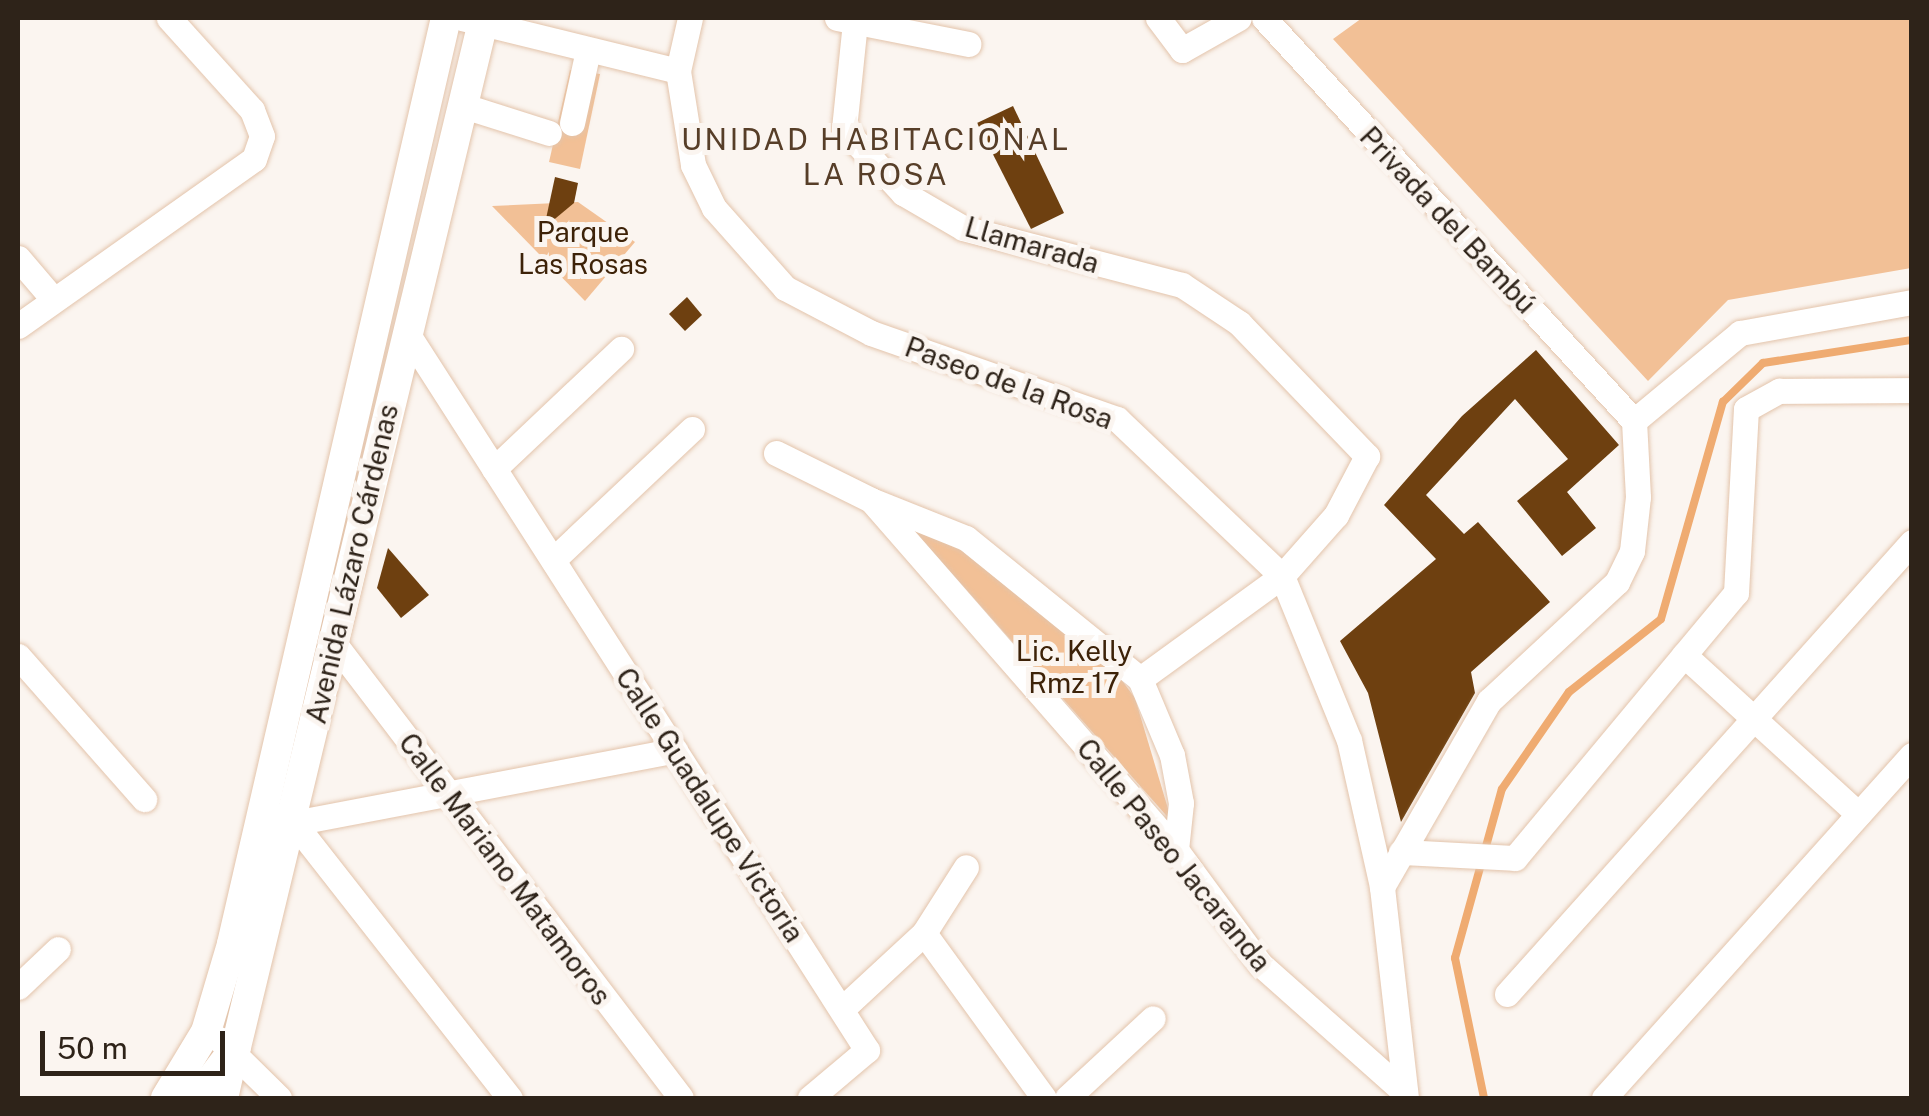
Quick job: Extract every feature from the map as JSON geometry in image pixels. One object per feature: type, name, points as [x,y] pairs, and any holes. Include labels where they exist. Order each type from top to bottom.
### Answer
[{"type":"main road","name":"Avenida Lázaro Cárdenas","points":[[166,1098],[206,1032],[265,813],[446,18]]},
{"type":"main road","name":"Avenida Lázaro Cárdenas","points":[[197,1098],[236,1046],[294,823],[331,639],[464,106],[476,19]]},
{"type":"street","points":[[18,326],[254,158],[262,136],[252,110],[169,18]]},
{"type":"street","name":"Paseo de la Rosa","points":[[690,18],[678,72],[692,165],[714,208],[785,288],[871,333],[1117,419],[1282,576],[1348,740],[1382,887],[1405,1095]]},
{"type":"street","points":[[1158,18],[1182,50],[1239,18]]},
{"type":"street","name":"Privada del Bambú","points":[[1264,18],[1634,422]]},
{"type":"street","points":[[476,19],[678,72]]},
{"type":"street","points":[[846,20],[891,24],[968,44]]},
{"type":"street","name":"Llamarada","points":[[846,20],[844,129],[903,193],[963,228],[1182,285],[1239,323],[1367,456],[1336,515],[1282,576]]},
{"type":"street","points":[[464,106],[561,128],[588,50]]},
{"type":"street","points":[[18,258],[54,300]]},
{"type":"street","points":[[1382,887],[1489,702],[1617,582],[1634,533],[1634,422],[1704,354],[1740,333],[1912,302]]},
{"type":"street","name":"Calle Guadalupe Victoria","points":[[407,334],[868,1050],[826,1094]]},
{"type":"street","points":[[494,469],[621,349]]},
{"type":"street","points":[[1401,852],[1489,860],[1515,858],[1736,594],[1746,409],[1778,391],[1912,390]]},
{"type":"street","points":[[553,560],[692,429]]},
{"type":"street","name":"Calle Paseo Jacaranda","points":[[776,453],[871,500],[1176,850],[1260,964],[1405,1095]]},
{"type":"street","points":[[871,500],[966,538],[1140,680],[1172,755],[1181,802],[1176,850]]},
{"type":"street","points":[[1507,994],[1912,542]]},
{"type":"street","points":[[1140,680],[1282,576]]},
{"type":"street","name":"Calle Mariano Matamoros","points":[[331,639],[681,1098]]},
{"type":"street","points":[[1684,655],[1858,814]]},
{"type":"street","points":[[18,656],[144,799]]},
{"type":"street","points":[[265,813],[294,823],[675,750]]},
{"type":"street","points":[[1604,1098],[1912,754]]},
{"type":"street","points":[[294,823],[510,1098]]},
{"type":"street","points":[[842,1010],[924,933],[966,868]]},
{"type":"street","points":[[924,933],[1044,1098]]},
{"type":"street","points":[[18,987],[58,949]]},
{"type":"street","points":[[1067,1098],[1154,1018]]},
{"type":"street","points":[[206,1032],[236,1046],[278,1098]]},
{"type":"street","points":[[225,1098],[236,1046]]},
{"type":"green space","points":[[1362,18],[1911,18],[1911,268],[1728,300],[1648,381],[1333,39]]},
{"type":"green space","points":[[570,70],[600,74],[580,169],[549,162]]},
{"type":"green space","name":"Parque Las Rosas","points":[[578,202],[635,242],[585,301],[492,206]]},
{"type":"green space","name":"Lic. Kelly Rmz 17","points":[[909,525],[993,566],[1097,647],[1135,698],[1172,822]]},
{"type":"building","points":[[1013,106],[1064,213],[1031,229],[977,123]]},
{"type":"building","points":[[555,177],[578,183],[574,203],[544,228]]},
{"type":"building","points":[[687,297],[702,315],[685,331],[669,314]]},
{"type":"building","points":[[1536,350],[1619,445],[1567,492],[1596,528],[1562,556],[1517,501],[1568,459],[1515,399],[1426,495],[1464,534],[1478,522],[1550,602],[1471,672],[1475,693],[1401,822],[1368,693],[1340,641],[1436,559],[1384,505],[1462,416]]},
{"type":"building","points":[[388,548],[429,595],[401,618],[377,588]]},
{"type":"waterway","points":[[1484,1098],[1455,958],[1502,789],[1569,692],[1661,619],[1723,402],[1763,363],[1912,340]]},
{"type":"district","name":"UNIDAD HABITACIONAL LA ROSA","points":[[876,156]]}]
